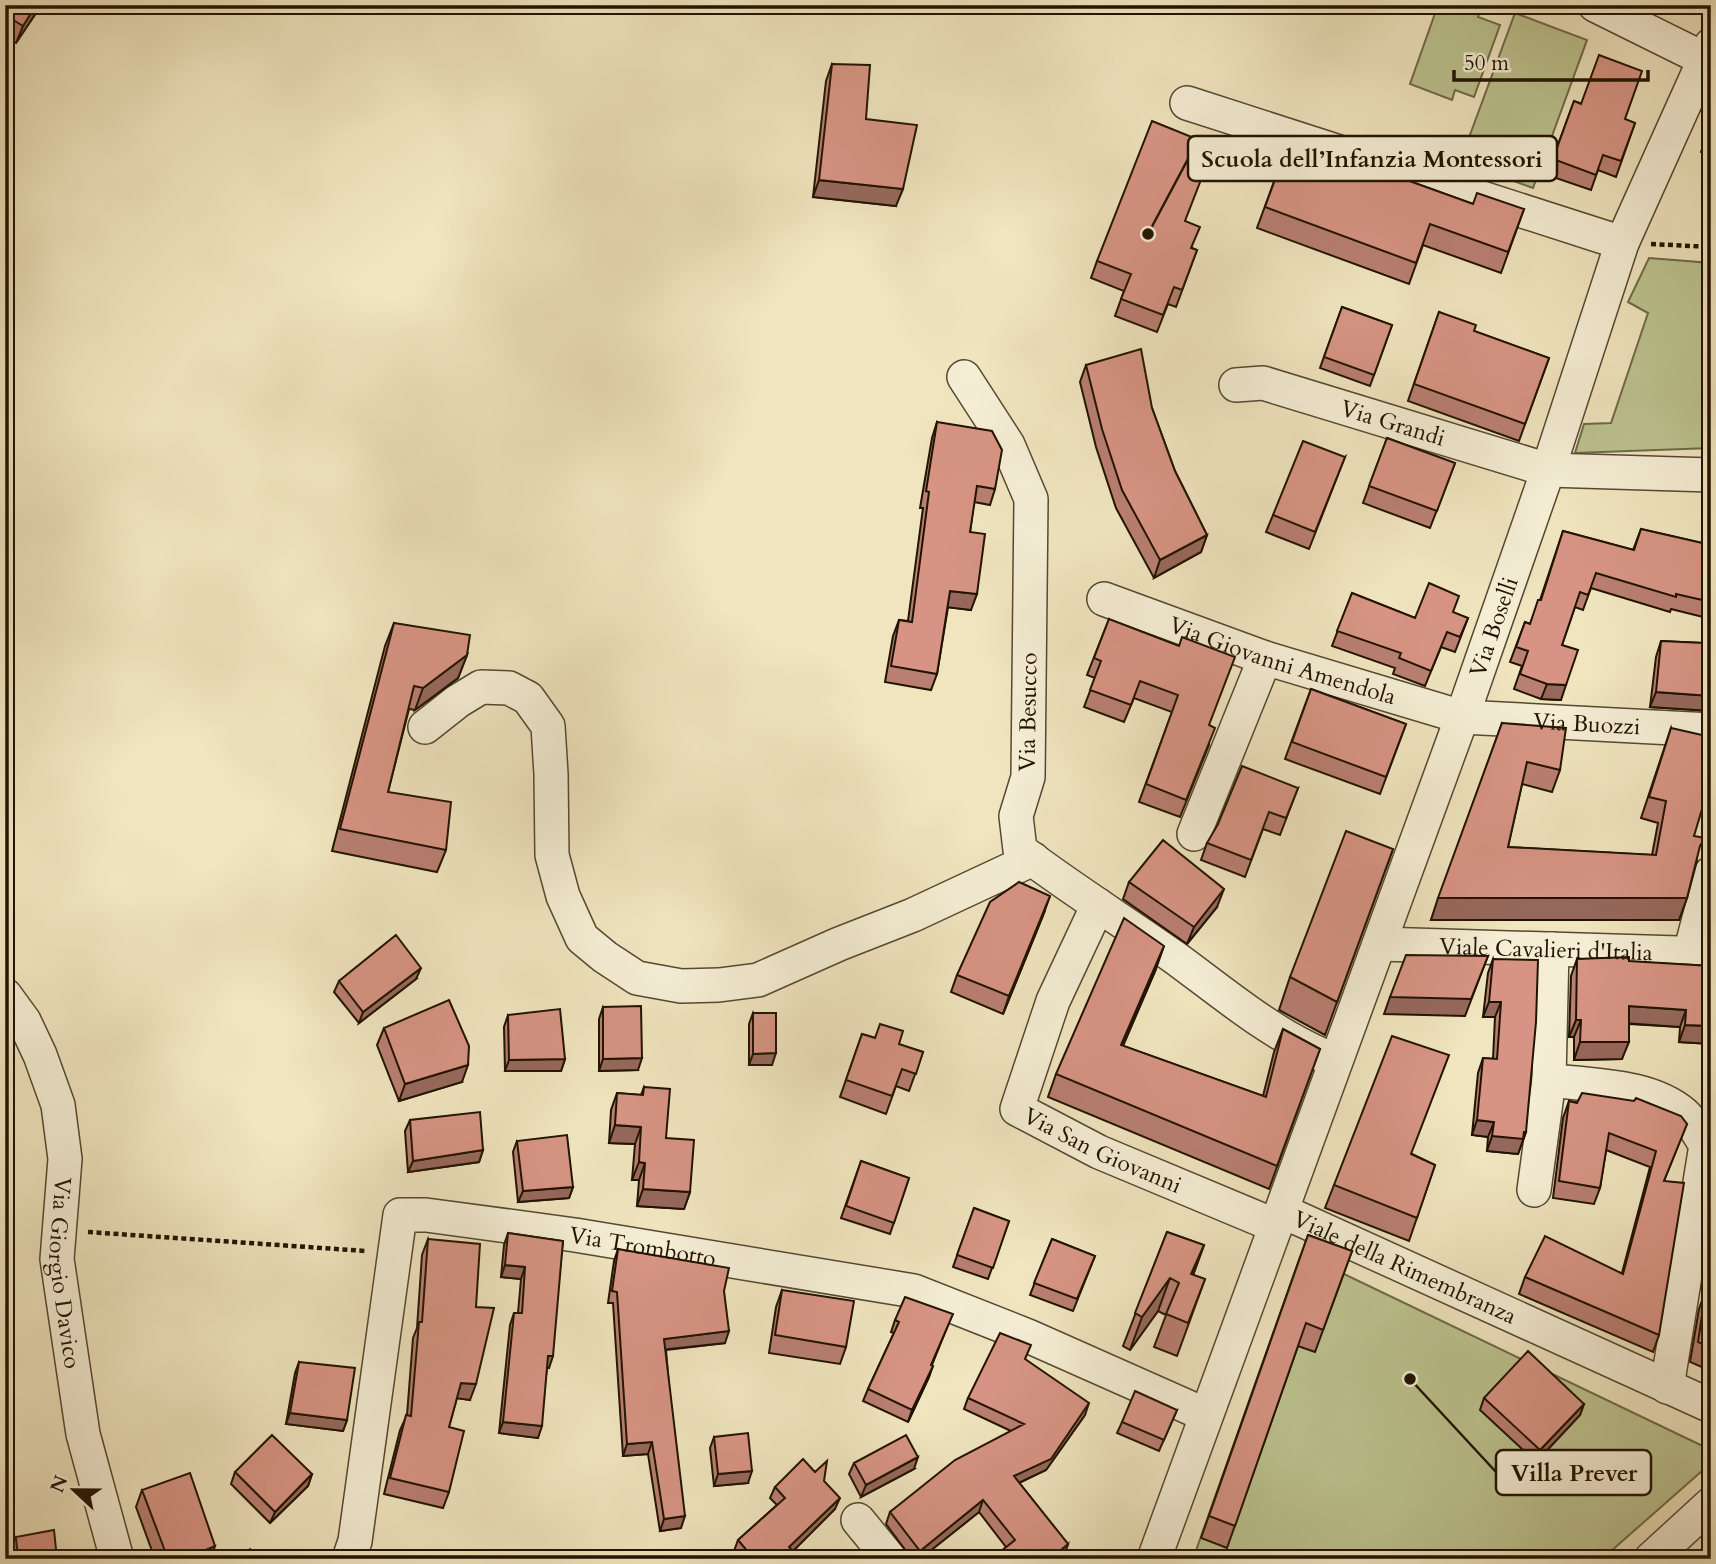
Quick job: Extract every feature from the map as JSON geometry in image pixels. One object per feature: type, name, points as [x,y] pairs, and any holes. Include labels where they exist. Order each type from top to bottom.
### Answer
[{"type":"street","points":[[1595,5],[1707,52]]},
{"type":"street","name":"Via Boselli","points":[[1279,1219],[1462,717],[1548,470],[1622,243],[1707,52]]},
{"type":"street","points":[[1666,144],[1711,95]]},
{"type":"street","points":[[1187,103],[1622,243]]},
{"type":"street","name":"Via Besucco","points":[[964,376],[1008,445],[1031,499],[1028,777],[1016,816],[1020,849],[1257,1019],[1302,1046],[1337,1061]]},
{"type":"street","name":"Via Grandi","points":[[1236,385],[1263,383],[1548,470],[1711,475]]},
{"type":"street","name":"Via Giovanni Amendola","points":[[1104,599],[1265,658],[1462,717]]},
{"type":"street","points":[[1194,834],[1265,658]]},
{"type":"street","points":[[425,727],[481,687],[509,688],[528,698],[548,726],[552,855],[562,896],[582,937],[605,957],[637,978],[681,986],[758,980],[914,915],[1033,859]]},
{"type":"street","name":"Via Buozzi","points":[[1462,717],[1711,730]]},
{"type":"street","points":[[1700,953],[1711,873]]},
{"type":"street","name":"Via San Giovanni","points":[[1098,905],[1054,1001],[1017,1109],[1099,1152],[1279,1219]]},
{"type":"street","name":"Viale Cavalieri d'Italia","points":[[1380,944],[1700,953]]},
{"type":"street","points":[[1534,1190],[1549,1080],[1552,949]]},
{"type":"street","name":"Via Giorgio Davico","points":[[5,995],[24,1021],[58,1105],[65,1159],[57,1259],[83,1434],[117,1559]]},
{"type":"street","points":[[1549,1080],[1626,1090],[1654,1097],[1684,1114],[1706,1145],[1667,1387]]},
{"type":"street","name":"Via Trombotto","points":[[349,1559],[355,1541],[400,1215],[426,1215],[575,1235],[898,1287],[1028,1336],[1206,1415]]},
{"type":"street","name":"Viale della Rimembranza","points":[[1154,1559],[1279,1219],[1711,1406]]},
{"type":"street","points":[[1651,1559],[1711,1503]]},
{"type":"street","points":[[858,1520],[890,1559]]},
{"type":"path","points":[[1622,243],[1711,247]]},
{"type":"path","points":[[59,1231],[396,1253]]},
{"type":"green space","points":[[1438,5],[1473,5],[1481,8],[1478,17],[1500,25],[1474,97],[1455,90],[1452,100],[1410,84]]},
{"type":"green space","points":[[1515,13],[1587,40],[1533,188],[1460,162]]},
{"type":"green space","points":[[1649,258],[1711,263],[1711,448],[1575,453],[1584,424],[1611,423],[1648,313],[1628,302]]},
{"type":"green space","points":[[1300,1257],[1344,1274],[1711,1450],[1711,1463],[1602,1559],[1193,1559]]},
{"type":"building","points":[[7,5],[36,5],[23,26],[5,15]]},
{"type":"building","points":[[1599,55],[1642,71],[1625,119],[1635,123],[1621,161],[1603,155],[1596,175],[1553,159],[1574,101],[1581,104]]},
{"type":"building","points":[[832,64],[870,65],[866,119],[917,125],[903,189],[819,180]]},
{"type":"building","points":[[1152,121],[1214,146],[1185,221],[1200,227],[1191,248],[1197,250],[1182,290],[1174,287],[1163,315],[1121,299],[1131,274],[1097,261]]},
{"type":"building","points":[[1290,138],[1473,204],[1477,193],[1524,209],[1508,252],[1430,224],[1416,263],[1265,207]]},
{"type":"building","points":[[1342,307],[1392,325],[1374,375],[1324,357]]},
{"type":"building","points":[[1439,312],[1476,325],[1474,331],[1549,358],[1525,424],[1414,384]]},
{"type":"building","points":[[1141,349],[1152,408],[1175,471],[1207,535],[1160,560],[1122,490],[1102,429],[1086,365]]},
{"type":"building","points":[[937,422],[992,431],[1002,450],[995,489],[977,486],[970,532],[985,534],[977,594],[950,591],[937,674],[891,666],[899,620],[912,622],[929,492],[926,491]]},
{"type":"building","points":[[1387,438],[1455,463],[1437,511],[1369,486]]},
{"type":"building","points":[[1303,441],[1345,457],[1315,532],[1273,515]]},
{"type":"building","points":[[1641,529],[1711,545],[1711,602],[1676,594],[1676,597],[1596,573],[1588,595],[1580,592],[1562,645],[1578,650],[1566,685],[1547,684],[1520,674],[1528,651],[1516,647],[1525,622],[1530,624],[1538,600],[1541,600],[1563,531],[1634,550]]},
{"type":"building","points":[[1429,583],[1459,596],[1453,612],[1468,618],[1460,637],[1447,632],[1431,671],[1399,658],[1401,653],[1337,631],[1352,593],[1415,618]]},
{"type":"building","points":[[1109,619],[1179,646],[1182,637],[1235,657],[1209,725],[1215,728],[1186,800],[1146,784],[1178,695],[1140,681],[1131,705],[1090,690],[1101,661],[1094,658]]},
{"type":"building","points":[[394,623],[470,635],[467,655],[423,688],[414,686],[388,792],[451,802],[446,850],[340,829]]},
{"type":"building","points":[[1711,625],[1711,696],[1656,692],[1661,641],[1704,643]]},
{"type":"building","points":[[1311,689],[1406,724],[1386,777],[1292,742]]},
{"type":"building","points":[[1502,723],[1566,728],[1560,770],[1527,762],[1508,847],[1656,855],[1666,801],[1649,797],[1671,728],[1711,737],[1711,779],[1694,836],[1705,838],[1700,846],[1687,898],[1438,898]]},
{"type":"building","points":[[1242,766],[1298,788],[1286,818],[1269,812],[1251,860],[1207,843],[1218,824]]},
{"type":"building","points":[[1346,831],[1393,849],[1337,1002],[1290,977]]},
{"type":"building","points":[[1163,840],[1224,889],[1194,927],[1129,882]]},
{"type":"building","points":[[1019,882],[1050,896],[1009,996],[957,975],[990,902]]},
{"type":"building","points":[[1124,918],[1164,946],[1121,1045],[1266,1097],[1283,1029],[1320,1049],[1277,1166],[1056,1074]]},
{"type":"building","points":[[396,935],[421,968],[363,1012],[339,981]]},
{"type":"building","points":[[1406,955],[1488,956],[1471,999],[1390,997]]},
{"type":"building","points":[[1629,957],[1629,961],[1711,966],[1711,1026],[1685,1025],[1686,1010],[1629,1006],[1629,1042],[1580,1042],[1581,1020],[1576,1020],[1577,959]]},
{"type":"building","points":[[1493,959],[1538,960],[1536,1022],[1526,1132],[1523,1139],[1492,1136],[1494,1122],[1477,1120],[1483,1058],[1497,1059],[1501,1002],[1489,1002]]},
{"type":"building","points":[[449,1000],[469,1046],[468,1065],[405,1084],[384,1028]]},
{"type":"building","points":[[641,1006],[642,1058],[603,1059],[603,1007]]},
{"type":"building","points":[[560,1009],[565,1059],[509,1060],[508,1015]]},
{"type":"building","points":[[753,1013],[776,1013],[776,1053],[753,1054]]},
{"type":"building","points":[[880,1024],[903,1031],[899,1044],[923,1052],[916,1074],[902,1069],[892,1096],[846,1080],[862,1034],[875,1038]]},
{"type":"building","points":[[1392,1036],[1449,1055],[1411,1154],[1435,1165],[1417,1218],[1334,1185]]},
{"type":"building","points":[[644,1087],[670,1089],[666,1138],[694,1140],[690,1192],[643,1189],[645,1163],[639,1162],[641,1127],[615,1125],[617,1093],[643,1095]]},
{"type":"building","points":[[1582,1093],[1634,1101],[1636,1098],[1681,1116],[1687,1124],[1664,1181],[1684,1183],[1659,1335],[1525,1277],[1545,1236],[1623,1274],[1656,1151],[1609,1133],[1600,1188],[1559,1181],[1569,1101],[1577,1103]]},
{"type":"building","points":[[480,1112],[483,1150],[413,1161],[410,1120]]},
{"type":"building","points":[[567,1135],[573,1187],[523,1191],[517,1141]]},
{"type":"building","points":[[861,1161],[909,1178],[894,1223],[846,1206]]},
{"type":"building","points":[[974,1208],[1009,1221],[993,1268],[957,1255]]},
{"type":"building","points":[[1167,1232],[1204,1245],[1191,1274],[1205,1279],[1188,1323],[1166,1314],[1179,1283],[1170,1278],[1142,1317],[1135,1313]]},
{"type":"building","points":[[508,1233],[563,1241],[553,1356],[548,1356],[542,1426],[503,1422],[514,1313],[522,1313],[525,1267],[505,1265]]},
{"type":"building","points":[[1308,1235],[1352,1251],[1323,1330],[1306,1323],[1235,1526],[1209,1516]]},
{"type":"building","points":[[428,1239],[480,1244],[476,1307],[494,1308],[476,1384],[461,1383],[449,1427],[464,1431],[449,1492],[390,1478],[406,1415],[411,1416]]},
{"type":"building","points":[[1052,1239],[1095,1256],[1077,1299],[1034,1283]]},
{"type":"building","points":[[618,1249],[729,1268],[724,1291],[729,1331],[664,1339],[685,1516],[664,1519],[652,1442],[627,1444],[617,1292],[612,1291]]},
{"type":"building","points":[[1706,1289],[1711,1291],[1711,1348],[1698,1342]]},
{"type":"building","points":[[782,1290],[854,1301],[846,1347],[775,1335]]},
{"type":"building","points":[[905,1297],[953,1314],[912,1410],[868,1389],[899,1322],[895,1320]]},
{"type":"building","points":[[1000,1333],[1031,1345],[1025,1359],[1089,1403],[1051,1459],[1014,1476],[1068,1544],[1050,1559],[991,1559],[1015,1540],[983,1500],[920,1551],[890,1512],[955,1460],[1024,1424],[968,1398]]},
{"type":"building","points":[[1528,1351],[1584,1404],[1540,1450],[1484,1398]]},
{"type":"building","points":[[299,1362],[355,1368],[347,1420],[290,1413]]},
{"type":"building","points":[[1135,1391],[1177,1410],[1164,1440],[1122,1422]]},
{"type":"building","points":[[748,1433],[752,1471],[718,1474],[714,1437]]},
{"type":"building","points":[[272,1435],[312,1474],[275,1512],[235,1472]]},
{"type":"building","points":[[906,1435],[918,1457],[866,1485],[854,1463]]},
{"type":"building","points":[[803,1459],[815,1472],[827,1461],[824,1481],[840,1498],[789,1547],[797,1555],[793,1559],[754,1559],[738,1540],[785,1498],[775,1487]]},
{"type":"building","points":[[190,1473],[215,1546],[185,1559],[168,1559],[142,1490]]},
{"type":"building","points":[[54,1530],[57,1559],[18,1559],[16,1537]]},
{"type":"building","points":[[250,1549],[264,1559],[242,1559]]},
{"type":"place","name":"Scuola dell’Infanzia Montessori","points":[[1148,234]]},
{"type":"place","name":"Villa Prever","points":[[1410,1379]]}]
